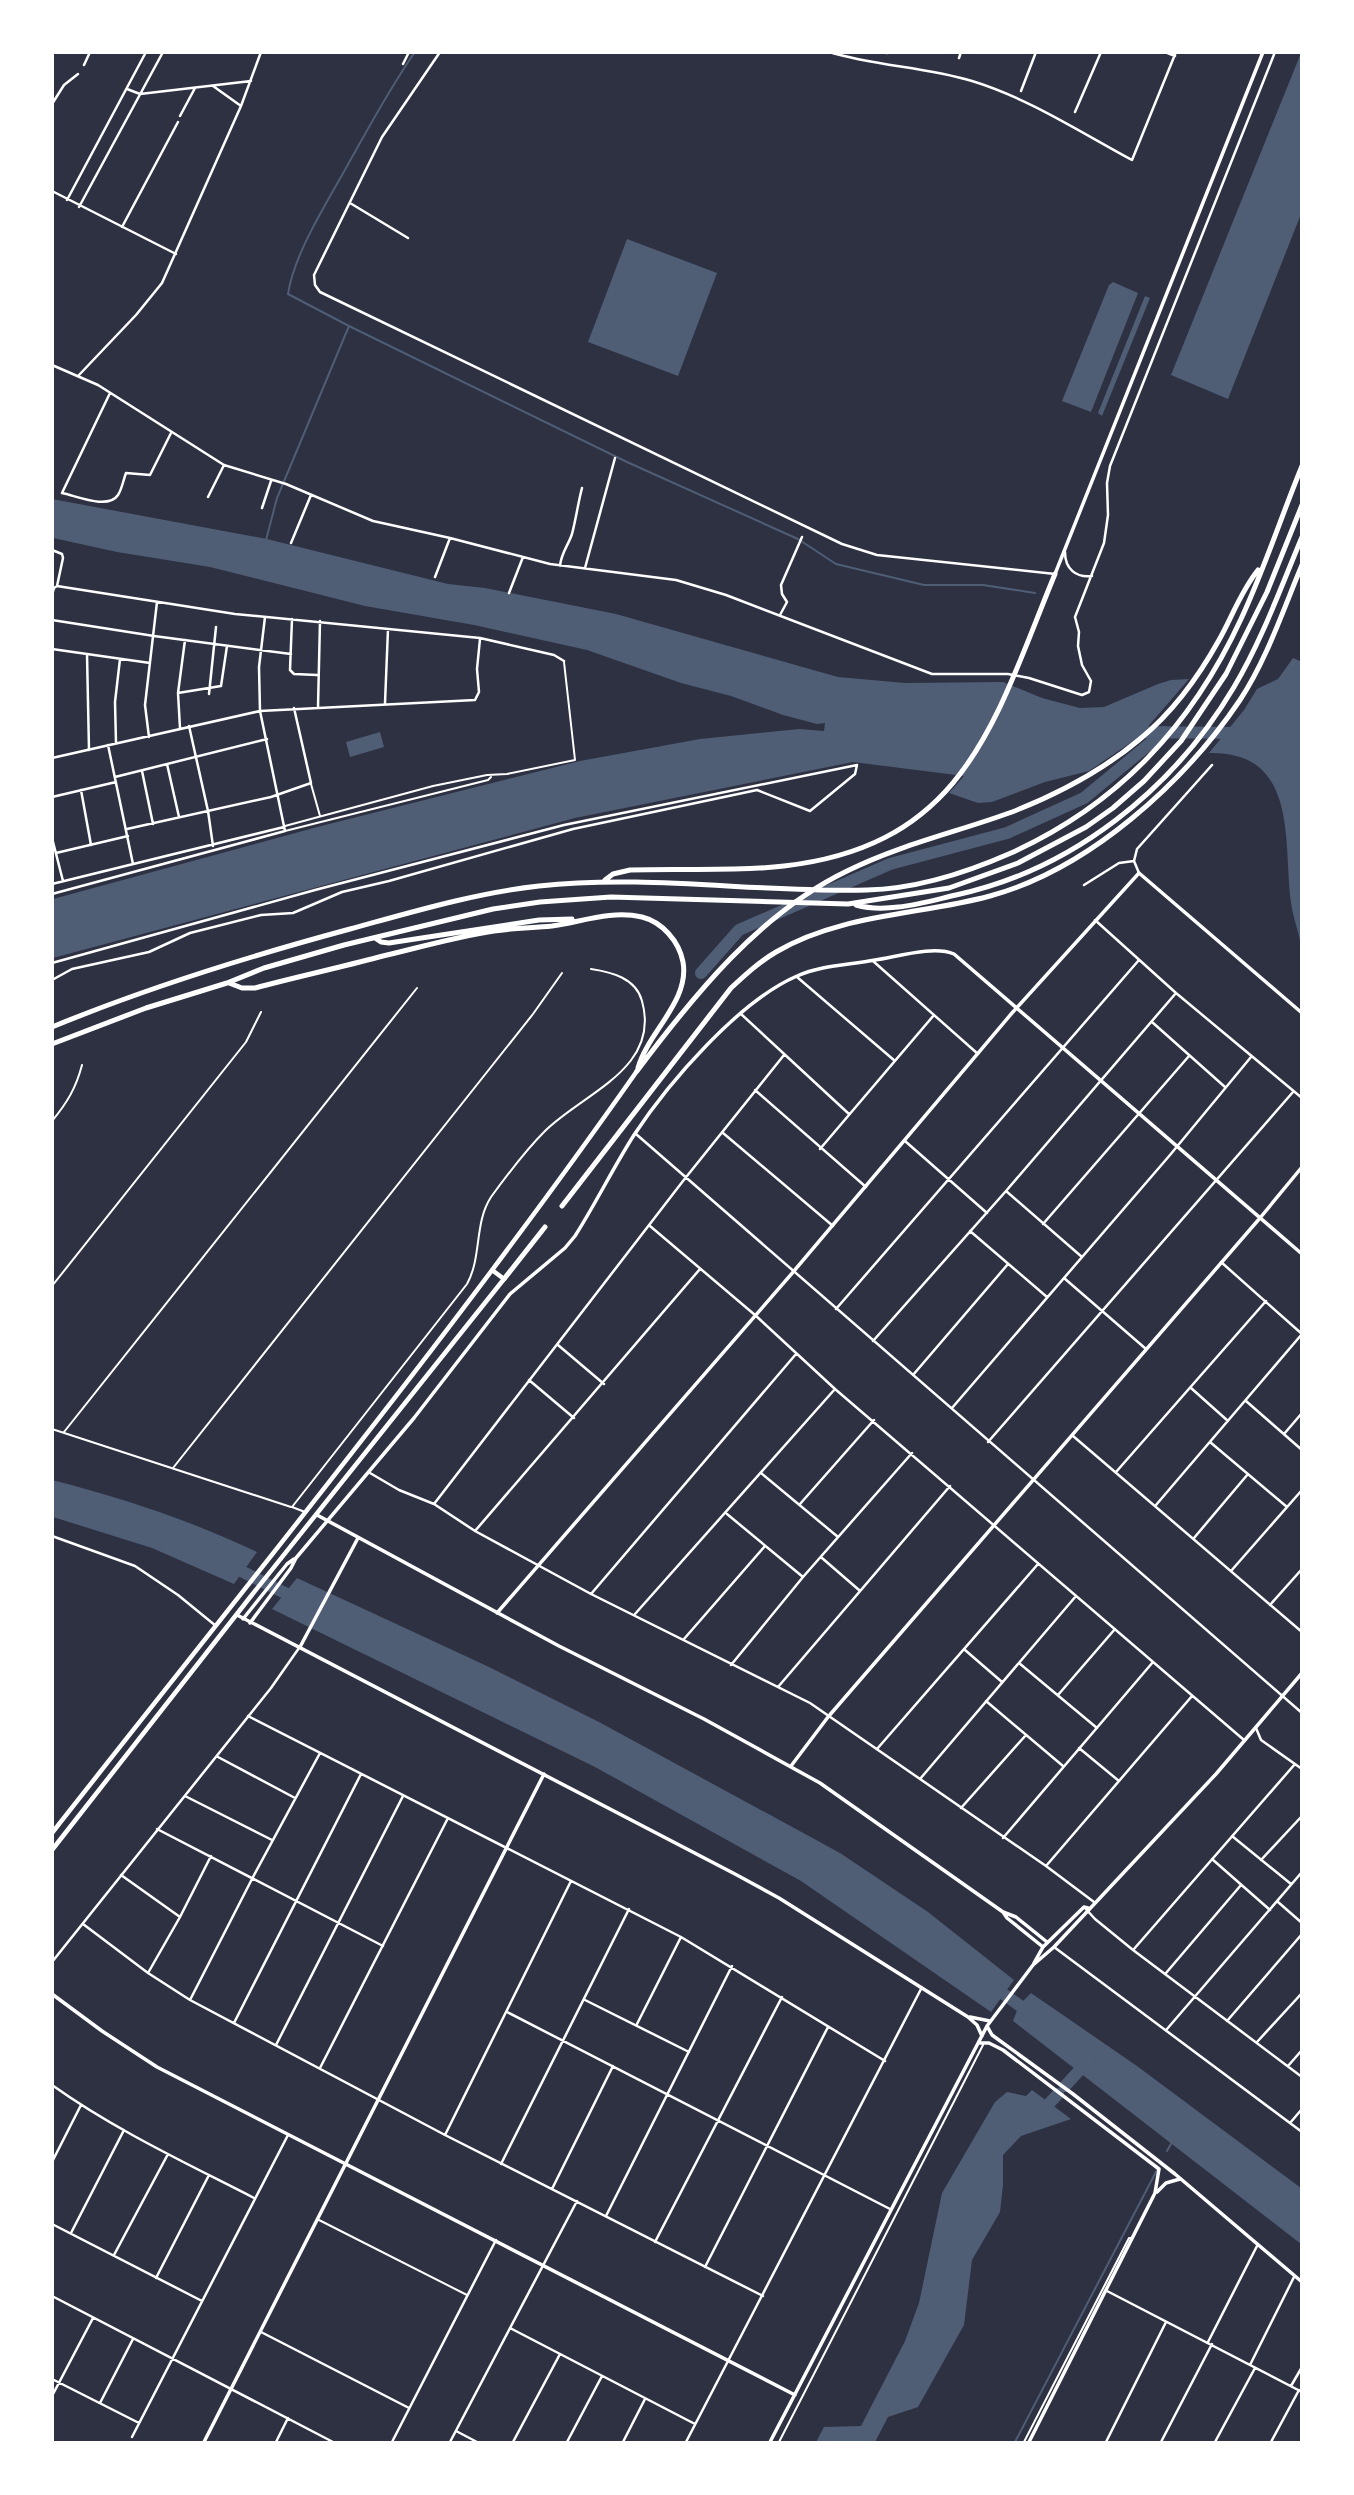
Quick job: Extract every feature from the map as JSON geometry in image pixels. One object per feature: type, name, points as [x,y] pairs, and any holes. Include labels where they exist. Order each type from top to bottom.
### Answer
[{"type":"highway","points":[[52,1027],[275,949],[406,913],[499,892],[605,881],[871,890],[900,886],[996,860],[1040,840],[1090,808],[1139,768],[1182,719],[1207,684],[1243,616],[1301,466]]},
{"type":"highway","points":[[853,904],[912,895],[977,879],[1049,849],[1086,827],[1127,797],[1181,741],[1226,674],[1267,592],[1301,505]]},
{"type":"highway","points":[[52,1045],[146,1008],[227,983],[264,968],[493,909],[578,899],[663,897],[853,904],[876,908],[919,903],[984,889],[1017,878],[1095,837],[1130,810],[1182,757],[1214,718],[1234,687],[1259,640],[1301,537]]},
{"type":"highway","points":[[637,1071],[686,1008],[730,960],[769,923],[803,897],[846,871],[922,841],[1013,811],[1068,787],[1142,738],[1183,695],[1218,641],[1252,578],[1263,565]]},
{"type":"highway","points":[[562,1206],[723,998],[753,967],[795,942],[817,934],[872,919],[992,895],[1032,880],[1080,855],[1128,824],[1196,755],[1240,699],[1255,674],[1301,565]]},
{"type":"highway","points":[[605,881],[613,874],[630,870],[751,869],[835,858],[898,830],[940,797],[958,778],[981,746],[1002,707],[1020,664],[1052,574]]},
{"type":"highway","points":[[375,938],[389,943],[539,920],[626,916],[649,920],[669,934],[681,954],[684,975],[681,988],[644,1052],[637,1071]]},
{"type":"highway","points":[[227,983],[242,988],[255,988],[452,939],[575,920]]},
{"type":"highway","points":[[505,1279],[545,1227]]},
{"type":"main road","points":[[52,1833],[306,1513],[492,1270],[637,1071]]},
{"type":"main road","points":[[52,1850],[505,1279],[492,1270]]},
{"type":"main road","points":[[129,1735],[138,1741]]},
{"type":"street","points":[[84,65],[90,52]]},
{"type":"street","points":[[68,201],[129,90],[146,52]]},
{"type":"street","points":[[78,206],[163,52]]},
{"type":"street","points":[[79,376],[162,283],[241,106],[261,52]]},
{"type":"street","points":[[402,64],[409,52]]},
{"type":"street","points":[[440,52],[383,137],[314,275],[316,288],[329,297],[842,544],[877,555],[1052,574],[1065,552],[1263,52]]},
{"type":"street","points":[[828,52],[945,74],[996,89],[1132,160],[1175,54],[1165,52]]},
{"type":"street","points":[[959,58],[961,52]]},
{"type":"street","points":[[1021,90],[1036,52]]},
{"type":"street","points":[[1075,112],[1101,52]]},
{"type":"street","points":[[52,365],[110,393],[224,465],[286,484],[373,521],[560,566],[676,580],[780,615],[927,672],[939,675],[1009,674],[1082,695],[1089,692],[1090,681],[1082,664],[1075,617],[1104,543],[1108,476],[1114,454],[1275,52]]},
{"type":"street","points":[[52,104],[64,85],[78,74]]},
{"type":"street","points":[[129,90],[139,94],[251,81]]},
{"type":"street","points":[[213,86],[241,106]]},
{"type":"street","points":[[180,116],[195,88]]},
{"type":"street","points":[[122,228],[178,122]]},
{"type":"street","points":[[52,191],[176,254]]},
{"type":"street","points":[[350,203],[408,238]]},
{"type":"street","points":[[110,393],[62,493],[100,502],[115,499],[126,473],[150,475],[172,432]]},
{"type":"street","points":[[585,568],[615,458]]},
{"type":"street","points":[[208,497],[224,465]]},
{"type":"street","points":[[262,508],[271,481]]},
{"type":"street","points":[[560,566],[582,488]]},
{"type":"street","points":[[291,543],[311,495]]},
{"type":"street","points":[[780,615],[786,603],[782,585],[802,537]]},
{"type":"street","points":[[435,577],[450,538]]},
{"type":"street","points":[[52,550],[62,554],[63,558],[57,586],[52,595]]},
{"type":"street","points":[[1065,552],[1066,563],[1072,571],[1081,576],[1092,576]]},
{"type":"street","points":[[509,593],[523,556]]},
{"type":"street","points":[[57,586],[265,616],[480,638],[554,655],[564,662]]},
{"type":"street","points":[[149,737],[145,705],[157,602]]},
{"type":"street","points":[[265,616],[261,650],[260,711],[285,829]]},
{"type":"street","points":[[292,619],[292,673],[318,675]]},
{"type":"street","points":[[52,620],[290,654]]},
{"type":"street","points":[[318,707],[320,621]]},
{"type":"street","points":[[209,694],[216,627]]},
{"type":"street","points":[[385,703],[388,628]]},
{"type":"street","points":[[52,758],[260,711],[475,700],[478,692],[480,638]]},
{"type":"street","points":[[180,729],[178,693],[185,640]]},
{"type":"street","points":[[178,693],[221,686],[227,645]]},
{"type":"street","points":[[52,649],[150,663]]},
{"type":"street","points":[[87,654],[89,750]]},
{"type":"street","points":[[116,743],[115,702],[120,659]]},
{"type":"street","points":[[127,829],[279,794],[311,783],[294,708]]},
{"type":"street","points":[[189,726],[213,846]]},
{"type":"street","points":[[115,777],[267,739]]},
{"type":"street","points":[[108,745],[133,864]]},
{"type":"street","points":[[167,764],[179,817]]},
{"type":"street","points":[[52,963],[315,890],[565,825],[849,764],[857,765],[855,774],[810,811],[757,790],[573,829],[342,892],[293,913],[261,915],[190,933],[149,952],[72,969],[52,980]]},
{"type":"street","points":[[1212,765],[1137,849],[1134,861],[1139,873],[1301,1013]]},
{"type":"street","points":[[142,771],[153,824]]},
{"type":"street","points":[[52,797],[116,782]]},
{"type":"street","points":[[81,790],[91,845]]},
{"type":"street","points":[[52,884],[285,829]]},
{"type":"street","points":[[52,894],[285,829]]},
{"type":"street","points":[[55,853],[128,836]]},
{"type":"street","points":[[52,838],[63,881]]},
{"type":"street","points":[[1084,885],[1119,863],[1134,861]]},
{"type":"street","points":[[497,1613],[833,1226],[1017,1008],[1139,873]]},
{"type":"street","points":[[1095,920],[1301,1098]]},
{"type":"street","points":[[250,1623],[296,1558],[370,1473],[510,1294],[570,1242],[635,1134],[700,1053],[740,1014],[796,976],[823,968],[902,955],[948,951],[1301,1254]]},
{"type":"street","points":[[836,1309],[1139,960]]},
{"type":"street","points":[[873,961],[978,1054]]},
{"type":"street","points":[[796,976],[895,1061]]},
{"type":"street","points":[[873,1341],[987,1213],[1176,992]]},
{"type":"street","points":[[740,1014],[849,1114]]},
{"type":"street","points":[[820,1149],[934,1015]]},
{"type":"street","points":[[1152,1022],[1225,1087]]},
{"type":"street","points":[[434,1504],[784,1055]]},
{"type":"street","points":[[1044,1224],[1189,1056]]},
{"type":"street","points":[[952,1408],[1251,1056]]},
{"type":"street","points":[[755,1090],[866,1187]]},
{"type":"street","points":[[988,1442],[1293,1092]]},
{"type":"street","points":[[722,1132],[833,1226]]},
{"type":"street","points":[[635,1134],[1301,1713]]},
{"type":"street","points":[[905,1141],[987,1213]]},
{"type":"street","points":[[791,1766],[828,1717],[996,1525],[1301,1167]]},
{"type":"street","points":[[1006,1191],[1082,1258]]},
{"type":"street","points":[[649,1226],[1244,1740]]},
{"type":"street","points":[[970,1231],[1047,1297]]},
{"type":"street","points":[[1155,1506],[1301,1334],[1221,1262]]},
{"type":"street","points":[[913,1375],[1008,1264]]},
{"type":"street","points":[[475,1531],[575,1418],[700,1269]]},
{"type":"street","points":[[1064,1278],[1146,1349]]},
{"type":"street","points":[[1116,1472],[1266,1301]]},
{"type":"street","points":[[557,1344],[604,1384]]},
{"type":"street","points":[[591,1594],[796,1354]]},
{"type":"street","points":[[529,1380],[575,1418]]},
{"type":"street","points":[[1191,1387],[1228,1421]]},
{"type":"street","points":[[635,1615],[835,1389]]},
{"type":"street","points":[[1245,1401],[1301,1450]]},
{"type":"street","points":[[1284,1434],[1301,1413]]},
{"type":"street","points":[[800,1504],[874,1420]]},
{"type":"street","points":[[1072,1435],[1300,1631]]},
{"type":"street","points":[[1209,1442],[1287,1507]]},
{"type":"street","points":[[731,1665],[803,1577],[912,1453]]},
{"type":"street","points":[[370,1473],[399,1490],[434,1504],[475,1531],[591,1594],[810,1703],[1094,1902]]},
{"type":"street","points":[[761,1473],[838,1537]]},
{"type":"street","points":[[1193,1539],[1248,1474]]},
{"type":"street","points":[[778,1687],[950,1486]]},
{"type":"street","points":[[1231,1572],[1301,1490]]},
{"type":"street","points":[[726,1513],[803,1577]]},
{"type":"street","points":[[317,1515],[820,1783],[1003,1912],[1016,1917],[1047,1943]]},
{"type":"street","points":[[52,1536],[135,1566],[178,1595],[216,1626]]},
{"type":"street","points":[[52,1962],[300,1647],[358,1538]]},
{"type":"street","points":[[684,1639],[765,1546]]},
{"type":"street","points":[[243,1619],[287,1564],[296,1558]]},
{"type":"street","points":[[821,1558],[859,1590]]},
{"type":"street","points":[[877,1749],[1038,1564]]},
{"type":"street","points":[[1270,1605],[1301,1569]]},
{"type":"street","points":[[920,1779],[1076,1596]]},
{"type":"street","points":[[237,1615],[660,1833],[779,1898],[968,2017],[982,2036]]},
{"type":"street","points":[[1058,1695],[1115,1629]]},
{"type":"street","points":[[964,1649],[1002,1682]]},
{"type":"street","points":[[1003,1838],[1153,1662]]},
{"type":"street","points":[[1019,1663],[1097,1728]]},
{"type":"street","points":[[1033,1965],[1042,1947],[1094,1902],[1216,1773],[1301,1673]]},
{"type":"street","points":[[1046,1866],[1192,1696]]},
{"type":"street","points":[[986,1701],[1063,1766]]},
{"type":"street","points":[[248,1716],[681,1937],[885,2061]]},
{"type":"street","points":[[1255,1727],[1261,1741],[1301,1769]]},
{"type":"street","points":[[961,1808],[1026,1735]]},
{"type":"street","points":[[1079,1748],[1119,1781]]},
{"type":"street","points":[[190,2000],[320,1753]]},
{"type":"street","points":[[216,1756],[295,1798]]},
{"type":"street","points":[[1133,1950],[1295,1764]]},
{"type":"street","points":[[234,2023],[361,1774]]},
{"type":"street","points":[[204,2442],[544,1774]]},
{"type":"street","points":[[185,1796],[272,1840]]},
{"type":"street","points":[[276,2045],[403,1796]]},
{"type":"street","points":[[1261,1860],[1301,1816]]},
{"type":"street","points":[[320,2068],[448,1818]]},
{"type":"street","points":[[157,1829],[383,1946]]},
{"type":"street","points":[[1232,1836],[1291,1884]]},
{"type":"street","points":[[148,1973],[211,1856]]},
{"type":"street","points":[[1212,1859],[1270,1910]]},
{"type":"street","points":[[1167,2030],[1301,1872]]},
{"type":"street","points":[[121,1875],[180,1917]]},
{"type":"street","points":[[445,2135],[572,1880]]},
{"type":"street","points":[[1165,1974],[1241,1885]]},
{"type":"street","points":[[1277,1901],[1301,1923]]},
{"type":"street","points":[[1087,1908],[1133,1950],[1301,2077]]},
{"type":"street","points":[[770,2442],[987,2026],[1033,1965],[1054,1947],[1087,1908]]},
{"type":"street","points":[[501,2164],[629,1909]]},
{"type":"street","points":[[1003,1912],[1007,1919],[1042,1947]]},
{"type":"street","points":[[83,1924],[148,1973],[190,2000],[501,2164],[763,2296]]},
{"type":"street","points":[[1227,2021],[1301,1934]]},
{"type":"street","points":[[636,2025],[681,1937]]},
{"type":"street","points":[[1295,1942],[1301,1948]]},
{"type":"street","points":[[1054,1947],[1301,2132]]},
{"type":"street","points":[[606,2216],[732,1966]]},
{"type":"street","points":[[686,2442],[921,1989]]},
{"type":"street","points":[[1256,2043],[1301,1993]]},
{"type":"street","points":[[52,1994],[157,2067],[795,2395]]},
{"type":"street","points":[[654,2242],[782,1997]]},
{"type":"street","points":[[584,2000],[689,2052]]},
{"type":"street","points":[[507,2012],[891,2209]]},
{"type":"street","points":[[968,2017],[991,2021]]},
{"type":"street","points":[[705,2267],[828,2026]]},
{"type":"street","points":[[987,2026],[992,2035],[1010,2046],[1180,2179],[1301,2282]]},
{"type":"street","points":[[978,2044],[986,2041],[1030,2069],[1157,2165],[1160,2176],[1155,2193],[1107,2291],[1029,2442]]},
{"type":"street","points":[[1006,2052],[1010,2046]]},
{"type":"street","points":[[1287,2067],[1301,2050]]},
{"type":"street","points":[[1030,2069],[1033,2064]]},
{"type":"street","points":[[552,2189],[613,2067]]},
{"type":"street","points":[[52,2085],[124,2130],[254,2198]]},
{"type":"street","points":[[52,2162],[81,2105]]},
{"type":"street","points":[[1290,2123],[1301,2109]]},
{"type":"street","points":[[70,2234],[124,2130]]},
{"type":"street","points":[[132,2437],[289,2133]]},
{"type":"street","points":[[114,2255],[168,2154]]},
{"type":"street","points":[[156,2278],[209,2175]]},
{"type":"street","points":[[1155,2193],[1166,2183],[1180,2179]]},
{"type":"street","points":[[450,2442],[577,2201]]},
{"type":"street","points":[[52,2224],[202,2302]]},
{"type":"street","points":[[392,2442],[496,2240]]},
{"type":"street","points":[[1161,2442],[1257,2246]]},
{"type":"street","points":[[1250,2365],[1294,2277]]},
{"type":"street","points":[[1107,2291],[1300,2391],[1271,2442]]},
{"type":"street","points":[[52,2296],[331,2442]]},
{"type":"street","points":[[52,2396],[93,2318]]},
{"type":"street","points":[[1106,2442],[1166,2322]]},
{"type":"street","points":[[510,2328],[695,2424]]},
{"type":"street","points":[[261,2332],[409,2408]]},
{"type":"street","points":[[100,2403],[134,2339]]},
{"type":"street","points":[[513,2442],[560,2354]]},
{"type":"street","points":[[1291,2386],[1301,2367]]},
{"type":"street","points":[[1215,2442],[1255,2368]]},
{"type":"street","points":[[567,2442],[602,2376]]},
{"type":"street","points":[[52,2379],[139,2423]]},
{"type":"street","points":[[623,2442],[645,2399]]},
{"type":"street","points":[[276,2442],[288,2418]]},
{"type":"street","points":[[456,2431],[477,2442]]},
{"type":"lane","points":[[285,829],[433,786],[575,760],[564,662]]},
{"type":"lane","points":[[285,829],[488,780],[492,776]]},
{"type":"lane","points":[[311,783],[320,817]]},
{"type":"lane","points":[[292,1507],[467,1284],[475,1265],[486,1206],[498,1188],[546,1130],[610,1081],[631,1061],[640,1047],[645,1019],[640,995],[622,978],[591,969]]},
{"type":"lane","points":[[173,1468],[534,1014],[562,973]]},
{"type":"lane","points":[[64,1432],[417,988]]},
{"type":"lane","points":[[52,1286],[246,1042],[261,1012]]},
{"type":"lane","points":[[52,1121],[68,1102],[82,1065]]},
{"type":"lane","points":[[52,1429],[306,1513]]},
{"type":"lane","points":[[779,2442],[986,2041]]},
{"type":"lane","points":[[319,2220],[468,2296]]},
{"type":"lane","points":[[1024,2442],[1131,2238]]},
{"type":"water","points":[[1301,53],[1301,214],[1228,399],[1171,375]]},
{"type":"water","points":[[627,239],[717,273],[678,376],[588,342]]},
{"type":"water","points":[[1113,282],[1138,293],[1091,412],[1062,401],[1109,285]]},
{"type":"water","points":[[1145,296],[1150,298],[1102,416],[1098,413]]},
{"type":"water","points":[[52,499],[267,539],[448,584],[485,588],[616,614],[838,677],[905,683],[1003,682],[1042,698],[1080,708],[1104,707],[1158,684],[1189,679],[1139,737],[1089,771],[1045,782],[992,802],[978,803],[949,793],[964,776],[853,762],[575,818],[53,958],[53,899],[321,826],[580,761],[700,739],[799,729],[824,731],[825,723],[817,724],[783,715],[587,650],[474,625],[365,606],[210,567],[117,552],[53,538]]},
{"type":"water","points":[[1293,658],[1302,662],[1301,946],[1291,903],[1281,804],[1272,783],[1259,767],[1238,756],[1209,753],[1244,710],[1257,689],[1278,679]]},
{"type":"water","points":[[380,732],[384,747],[350,757],[346,742]]},
{"type":"water","points":[[52,1480],[157,1511],[257,1552],[234,1584],[152,1548],[53,1517]]},
{"type":"water","points":[[297,1578],[487,1666],[599,1722],[840,1853],[928,1912],[1014,1980],[991,2012],[801,1881],[595,1767],[272,1609]]},
{"type":"water","points":[[1031,1993],[1137,2066],[1301,2188],[1301,2244],[1013,2021],[1019,2005]]},
{"type":"water","points":[[1032,2090],[1071,2119],[1021,2136],[1003,2155],[1000,2212],[972,2260],[964,2325],[918,2407],[888,2417],[875,2442],[816,2442],[824,2427],[861,2426],[905,2341],[919,2303],[942,2193],[995,2102],[1007,2092],[1026,2096]]},
{"type":"waterway","points":[[266,540],[277,498],[349,326],[288,294],[291,279],[320,213],[415,52]]},
{"type":"waterway","points":[[349,326],[627,462],[798,539],[836,564],[924,585],[983,585],[1035,593]]},
{"type":"waterway","points":[[1135,732],[1239,733]]},
{"type":"waterway","points":[[701,973],[739,930],[890,864],[1007,833],[1084,798],[1164,732]]},
{"type":"waterway","points":[[229,1565],[297,1599]]},
{"type":"waterway","points":[[991,1985],[1030,2013]]},
{"type":"waterway","points":[[1065,2086],[1089,2060]]},
{"type":"waterway","points":[[1037,2109],[1045,2108],[1058,2094]]},
{"type":"waterway","points":[[1167,2151],[1172,2142]]},
{"type":"waterway","points":[[1015,2442],[1157,2170]]}]
